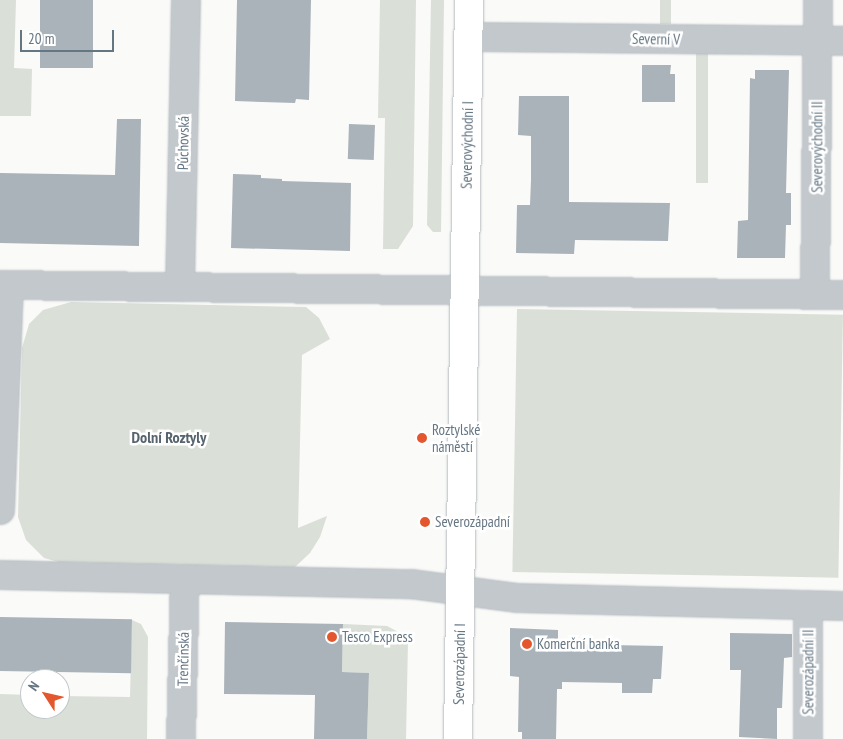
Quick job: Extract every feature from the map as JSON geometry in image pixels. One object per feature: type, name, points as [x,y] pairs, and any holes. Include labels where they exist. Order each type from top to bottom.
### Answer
[{"type":"street","name":"Púchovská","points":[[180,287],[186,0]]},
{"type":"street","name":"Severovýchodní I","points":[[465,290],[469,0]]},
{"type":"street","name":"Severovýchodní II","points":[[815,294],[830,41],[818,0]]},
{"type":"street","name":"Severní V","points":[[468,37],[830,41]]},
{"type":"street","points":[[0,510],[4,285],[843,295]]},
{"type":"street","points":[[460,590],[465,290]]},
{"type":"street","points":[[0,575],[411,584],[518,598],[843,606]]},
{"type":"street","name":"Trenčínská","points":[[181,739],[185,579]]},
{"type":"street","name":"Severozápadní I","points":[[458,739],[460,590]]},
{"type":"street","name":"Severozápadní II","points":[[808,605],[808,739]]},
{"type":"shaded area","points":[[0,0],[16,0],[14,68],[32,69],[31,116],[0,116]]},
{"type":"shaded area","points":[[380,0],[416,0],[413,226],[398,249],[383,249],[385,118],[378,118]]},
{"type":"shaded area","points":[[431,0],[444,0],[441,232],[433,232],[427,225]]},
{"type":"shaded area","points":[[660,0],[671,0],[671,24],[660,24]]},
{"type":"shaded area","points":[[696,53],[708,53],[708,183],[696,183]]},
{"type":"shaded area","points":[[71,302],[306,307],[319,318],[330,339],[302,355],[298,528],[327,516],[320,537],[310,553],[295,567],[59,562],[44,558],[26,540],[18,517],[22,348],[29,324],[43,310]]},
{"type":"shaded area","points":[[517,309],[843,315],[838,578],[512,572]]},
{"type":"shaded area","points":[[132,620],[141,624],[148,637],[147,739],[0,739],[0,694],[20,695],[20,719],[70,719],[70,696],[130,697]]},
{"type":"shaded area","points":[[343,624],[387,626],[402,634],[408,641],[406,739],[367,739],[369,673],[342,672]]},
{"type":"building","points":[[40,0],[93,0],[93,68],[40,68]]},
{"type":"building","points":[[237,0],[311,0],[309,100],[296,99],[295,103],[235,101]]},
{"type":"building","points":[[642,65],[671,65],[670,74],[675,74],[675,102],[642,102]]},
{"type":"building","points":[[755,70],[789,70],[786,193],[791,193],[791,225],[786,225],[785,258],[737,258],[738,221],[748,220],[750,78],[755,79]]},
{"type":"building","points":[[519,96],[569,96],[569,202],[670,203],[668,241],[575,240],[574,254],[516,253],[517,205],[530,205],[531,180],[531,136],[518,135]]},
{"type":"building","points":[[117,119],[141,119],[139,246],[0,243],[0,173],[115,175]]},
{"type":"building","points":[[349,124],[375,125],[374,160],[348,159]]},
{"type":"building","points":[[233,174],[261,175],[261,178],[282,179],[282,181],[351,183],[350,251],[231,248]]},
{"type":"building","points":[[0,617],[132,619],[131,673],[70,672],[70,669],[0,671]]},
{"type":"building","points":[[225,622],[343,624],[342,672],[369,673],[367,739],[314,739],[315,695],[224,694]]},
{"type":"building","points":[[510,628],[558,630],[558,644],[663,646],[661,679],[653,679],[652,693],[622,693],[622,683],[562,682],[562,689],[557,689],[556,739],[522,739],[522,732],[518,732],[519,677],[510,676]]},
{"type":"building","points":[[730,633],[792,634],[792,657],[784,658],[782,708],[777,708],[777,739],[739,737],[741,670],[730,670]]},
{"type":"place","name":"Roztylské náměstí","points":[[422,438]]},
{"type":"place","name":"Severozápadní","points":[[425,522]]},
{"type":"place","name":"Tesco Express","points":[[332,637]]},
{"type":"place","name":"Komerční banka","points":[[527,644]]},
{"type":"district","name":"Dolní Roztyly","points":[[169,437]]}]
